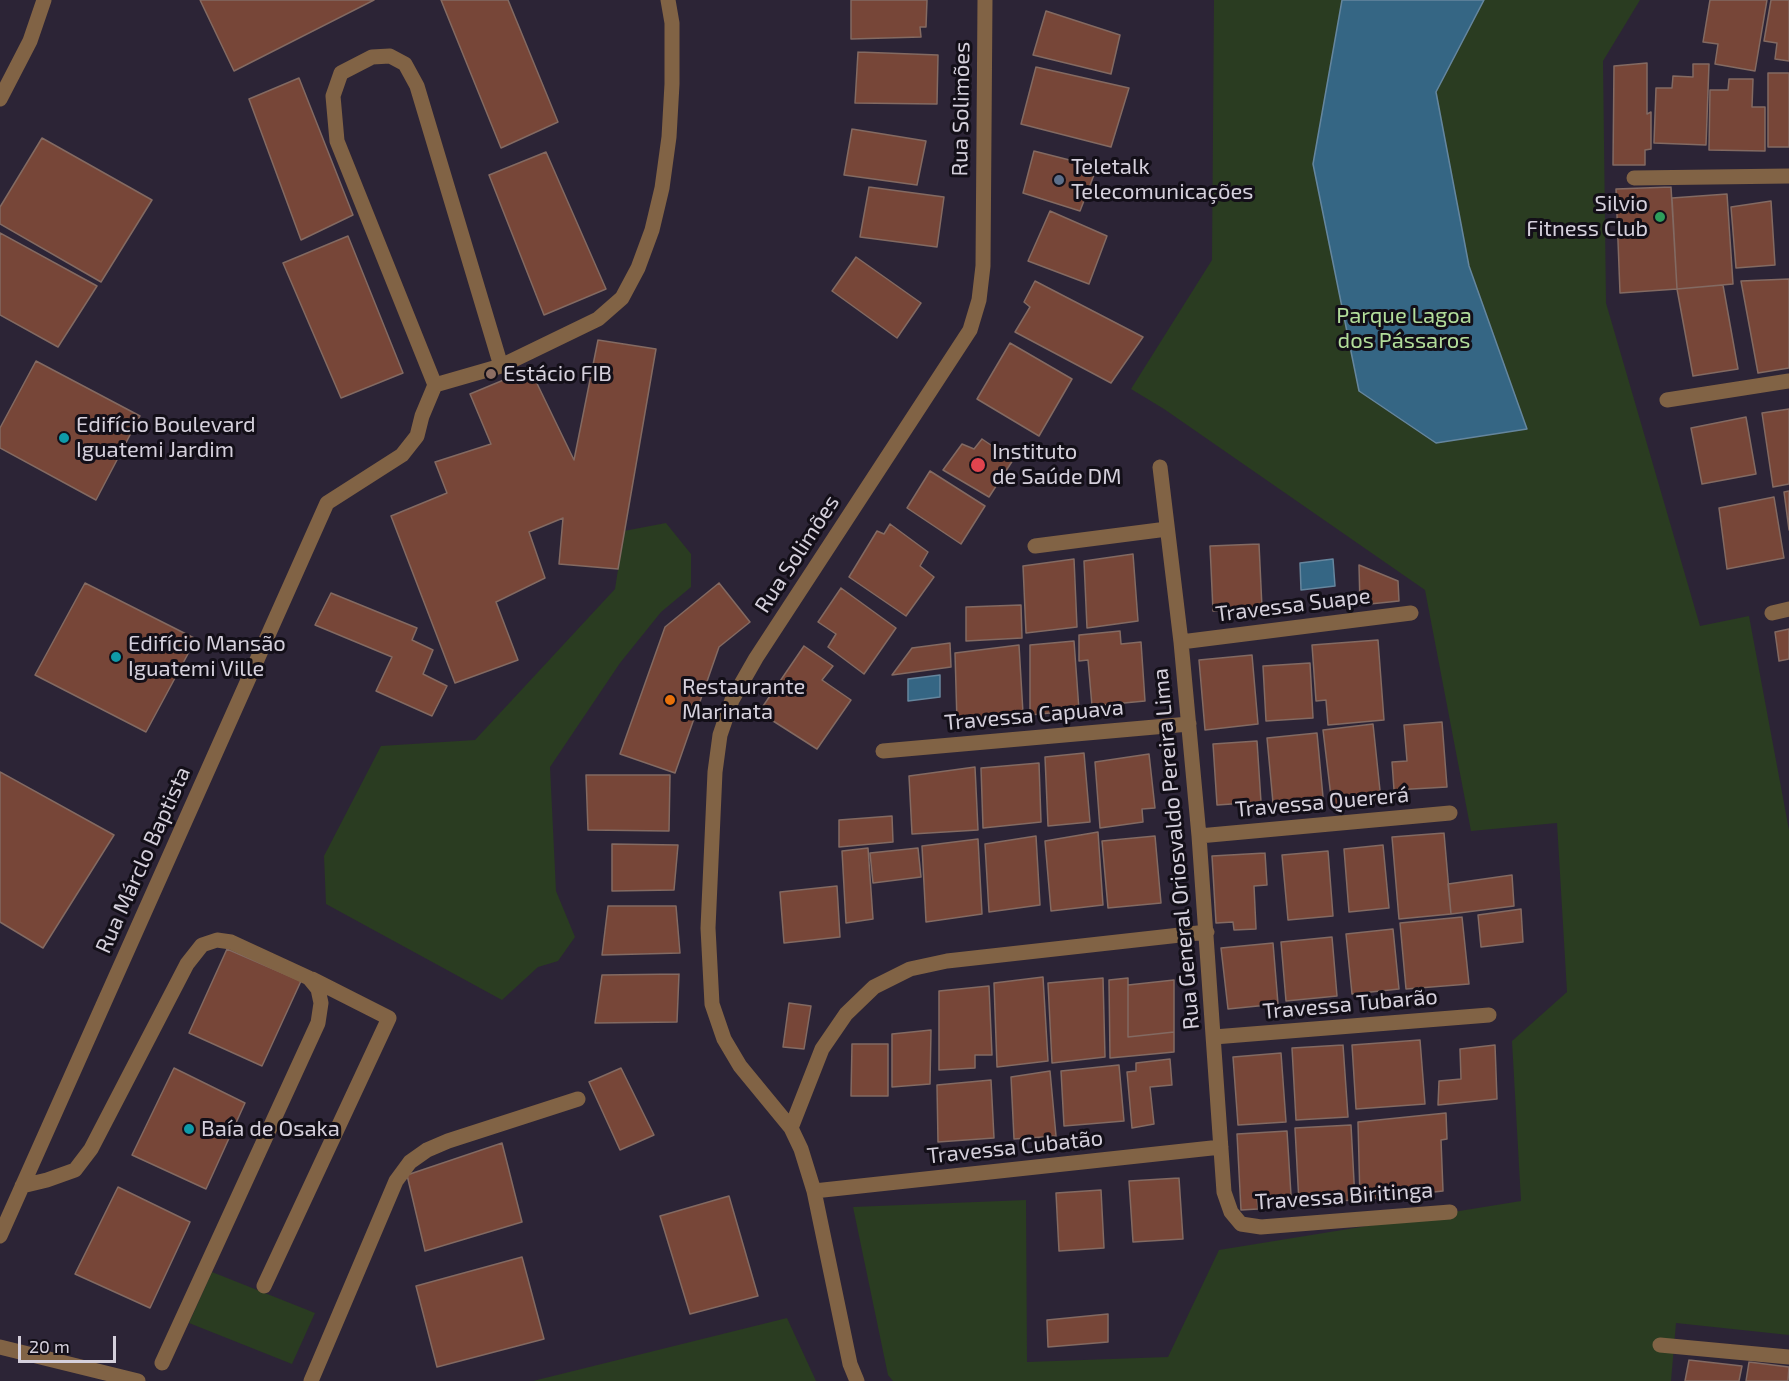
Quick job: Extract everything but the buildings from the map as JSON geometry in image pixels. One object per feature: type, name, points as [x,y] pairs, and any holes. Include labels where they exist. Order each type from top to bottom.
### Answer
[{"type":"street","points":[[0,99],[30,41],[44,0]]},
{"type":"street","points":[[501,366],[417,86],[405,64],[390,56],[372,57],[341,74],[333,96],[337,141],[435,385],[501,366],[598,319],[622,298],[638,268],[652,230],[662,188],[669,137],[672,84],[672,23],[668,0]]},
{"type":"street","name":"Rua Solimões","points":[[857,1381],[850,1364],[814,1191],[801,1149],[791,1128],[740,1066],[724,1040],[712,1004],[708,928],[715,772],[720,735],[732,700],[756,658],[970,330],[979,300],[983,266],[985,0]]},
{"type":"street","points":[[1634,178],[1789,176]]},
{"type":"street","points":[[1667,400],[1789,381]]},
{"type":"street","name":"Rua Márclo Baptista","points":[[0,1236],[327,503],[402,455],[417,436],[422,416],[435,385]]},
{"type":"street","name":"Rua General Oriosvaldo Pereira Lima","points":[[1160,467],[1181,642],[1199,836],[1224,1192],[1231,1212],[1241,1224]]},
{"type":"street","points":[[1035,546],[1167,529]]},
{"type":"street","points":[[1772,613],[1789,609]]},
{"type":"street","name":"Travessa Suape","points":[[1181,642],[1411,613]]},
{"type":"street","name":"Travessa Capuava","points":[[883,751],[1189,724]]},
{"type":"street","name":"Travessa Quererá","points":[[1199,836],[1450,813]]},
{"type":"street","points":[[791,1128],[822,1049],[846,1014],[874,987],[910,969],[948,961],[1207,932]]},
{"type":"street","points":[[22,1186],[75,1170],[109,1117],[187,964],[202,945],[217,940],[231,942],[389,1018],[264,1286]]},
{"type":"street","points":[[162,1363],[318,1023],[321,1003],[318,989],[309,978]]},
{"type":"street","name":"Travessa Tubarão","points":[[1214,1037],[1489,1015]]},
{"type":"street","points":[[311,1381],[396,1181],[410,1162],[427,1150],[448,1142],[578,1099]]},
{"type":"street","name":"Travessa Cubatão","points":[[814,1191],[1221,1148]]},
{"type":"street","name":"Travessa Biritinga","points":[[1241,1224],[1261,1227],[1450,1212]]},
{"type":"street","points":[[1660,1345],[1789,1357]]},
{"type":"street","points":[[0,1347],[138,1381]]},
{"type":"green space","name":"Parque Lagoa dos Pássaros","points":[[1214,0],[1640,0],[1603,61],[1606,303],[1700,626],[1749,616],[1789,830],[1789,1335],[1676,1323],[1671,1381],[893,1381],[888,1375],[853,1207],[1026,1200],[1027,1362],[1168,1357],[1219,1250],[1521,1201],[1512,1041],[1567,992],[1557,823],[1471,831],[1425,590],[1164,409],[1131,389],[1212,260]]},
{"type":"green space","points":[[666,523],[691,554],[691,587],[661,612],[620,663],[550,767],[556,891],[575,937],[558,961],[538,967],[502,1000],[326,904],[324,856],[381,746],[475,740],[615,589],[624,531]]},
{"type":"green space","points":[[212,1272],[315,1313],[292,1364],[189,1323]]},
{"type":"green space","points":[[787,1318],[816,1381],[533,1381]]},
{"type":"water","points":[[1342,0],[1484,0],[1436,92],[1469,266],[1527,429],[1436,443],[1359,391],[1313,164]]},
{"type":"water","points":[[1333,559],[1335,586],[1301,590],[1300,563]]},
{"type":"water","points":[[940,675],[940,697],[908,701],[908,679]]},
{"type":"place","name":"Teletalk Telecomunicações","points":[[1059,180]]},
{"type":"place","name":"Silvio Fitness Club","points":[[1660,217]]},
{"type":"place","name":"Estácio FIB","points":[[491,374]]},
{"type":"place","name":"Edifício Boulevard Iguatemi Jardim","points":[[64,438]]},
{"type":"place","name":"Instituto de Saúde DM","points":[[978,465]]},
{"type":"place","name":"Edifício Mansão Iguatemi Ville","points":[[116,657]]},
{"type":"place","name":"Restaurante Marinata","points":[[670,700]]},
{"type":"place","name":"Baía de Osaka","points":[[189,1129]]}]
